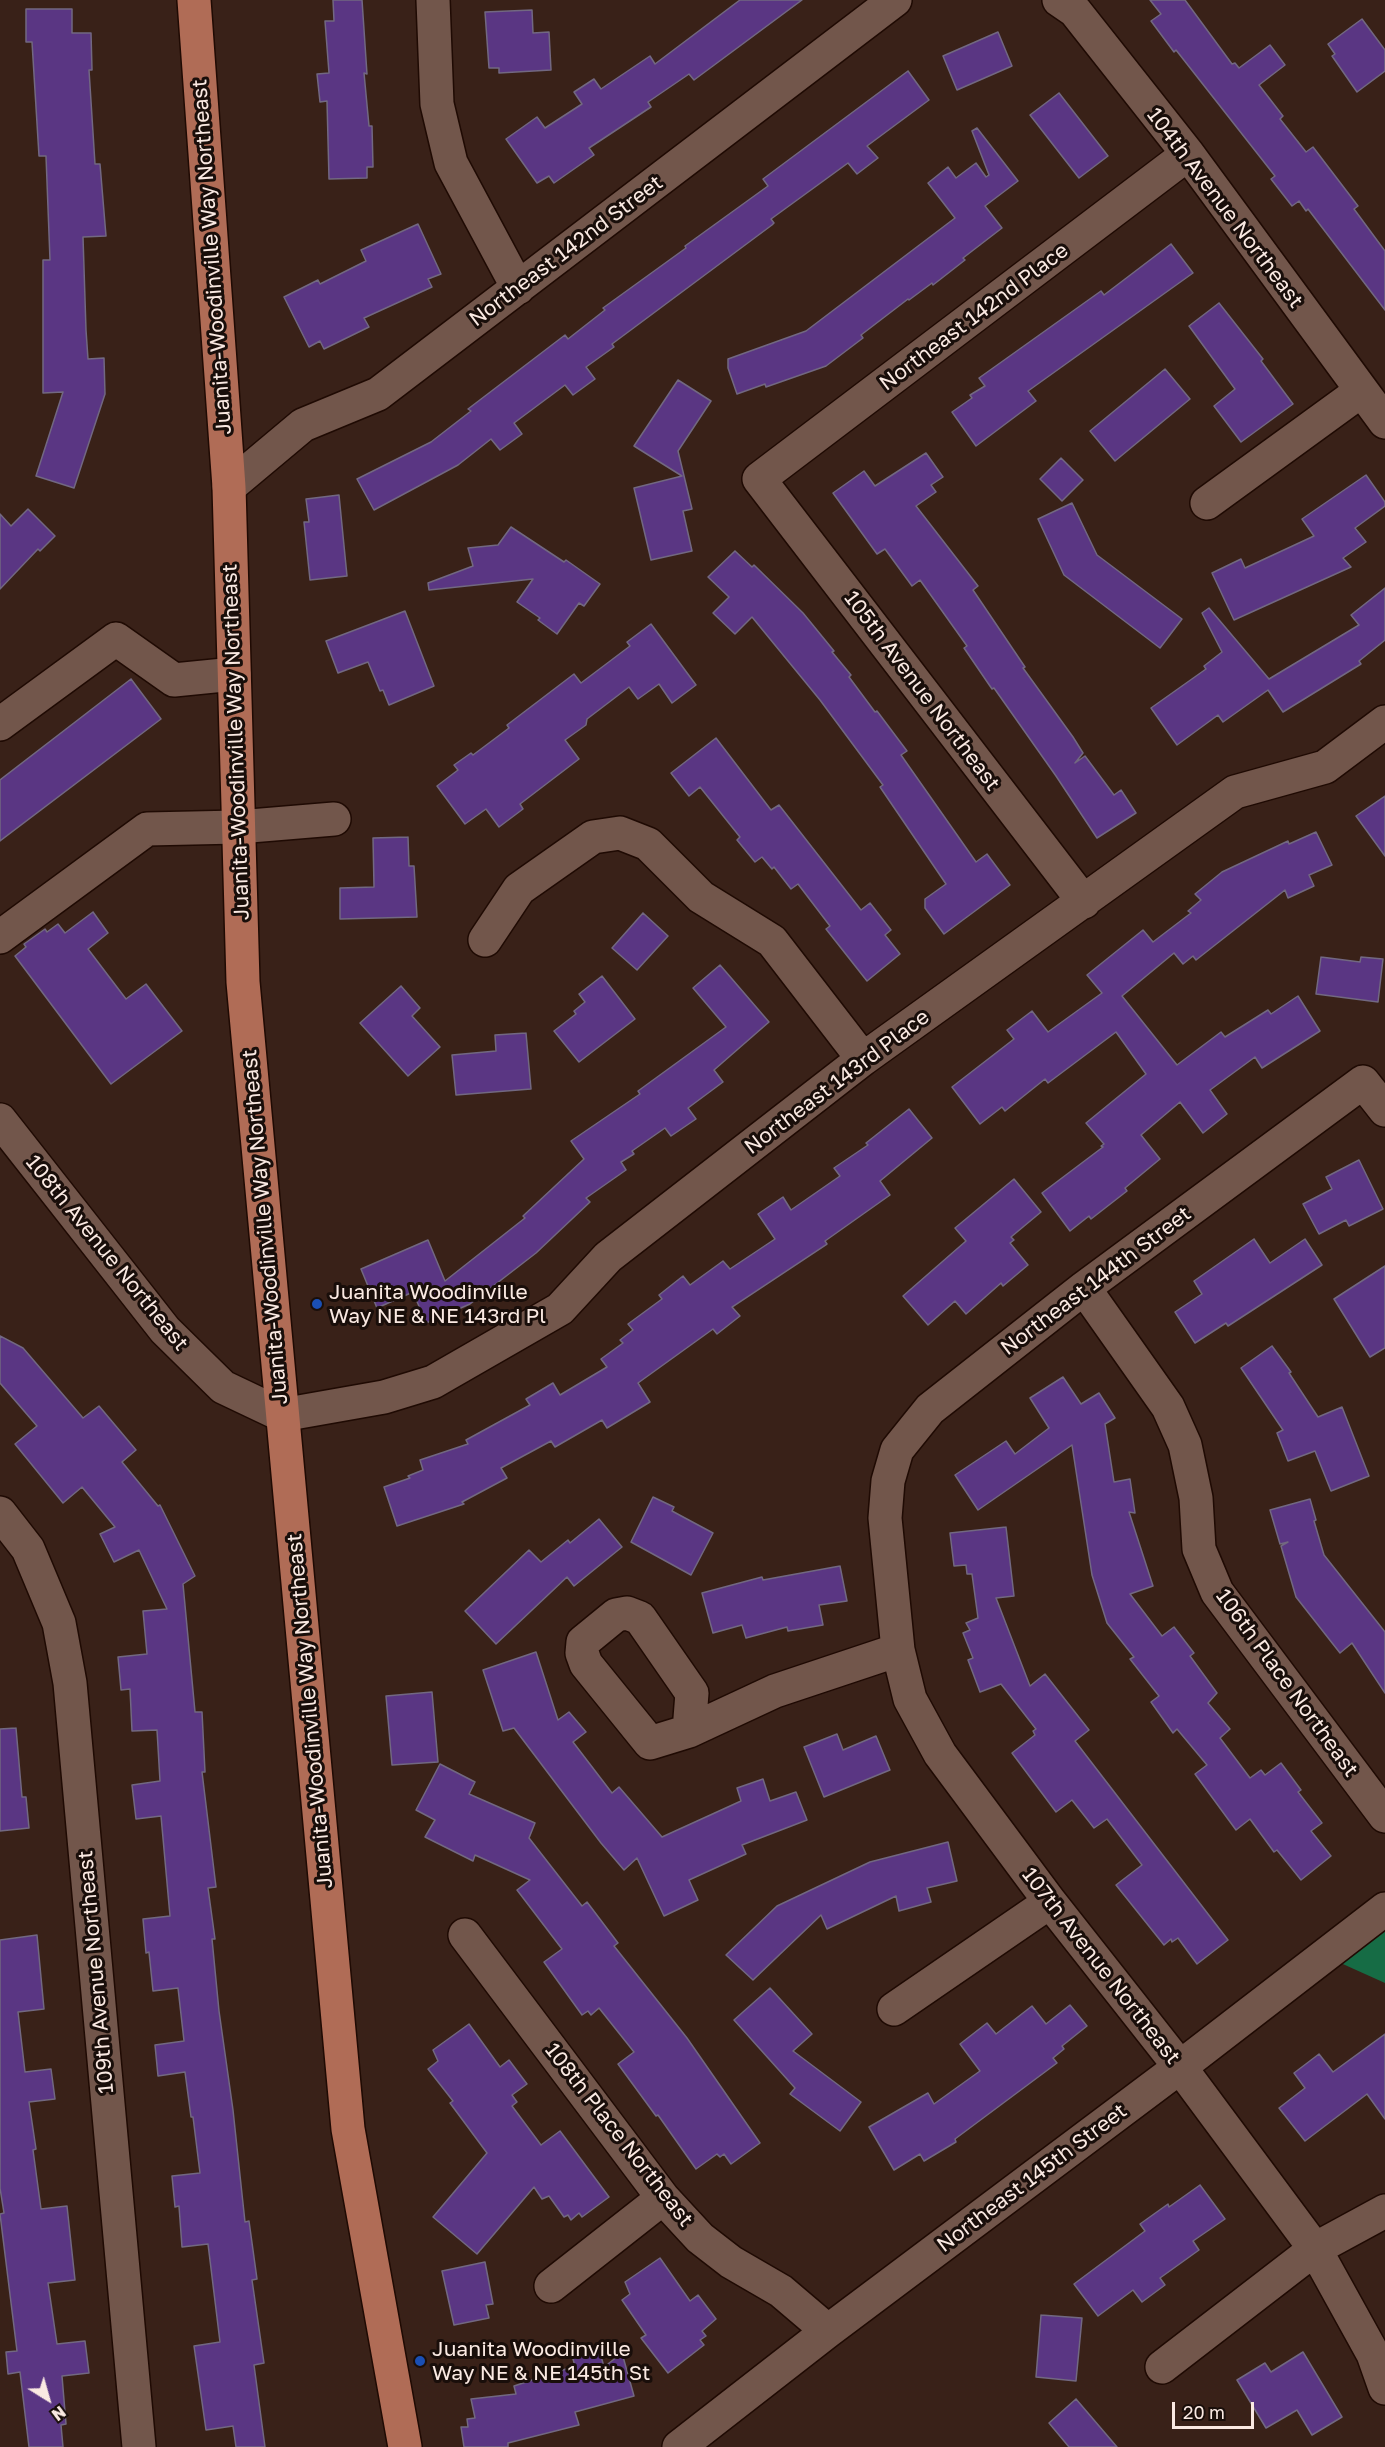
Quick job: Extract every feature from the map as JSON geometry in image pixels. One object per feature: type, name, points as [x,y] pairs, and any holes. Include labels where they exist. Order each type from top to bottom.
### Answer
[{"type":"main road","name":"Juanita-Woodinville Way Northeast","points":[[194,0],[229,487],[243,982],[348,2129],[405,2447]]},
{"type":"street","points":[[433,0],[437,104],[451,163],[518,288]]},
{"type":"street","name":"Northeast 142nd Street","points":[[229,487],[303,426],[378,394],[895,0]]},
{"type":"street","name":"104th Avenue Northeast","points":[[1059,0],[1075,11],[1188,154],[1385,422]]},
{"type":"street","name":"Northeast 142nd Place","points":[[759,479],[1188,154]]},
{"type":"street","points":[[1208,503],[1361,391]]},
{"type":"street","name":"105th Avenue Northeast","points":[[759,479],[1084,902]]},
{"type":"street","points":[[0,724],[116,639],[174,680],[234,674]]},
{"type":"street","name":"Northeast 143rd Place","points":[[282,1415],[384,1397],[433,1382],[560,1309],[608,1257],[863,1059],[1235,792],[1325,767],[1385,722]]},
{"type":"street","points":[[0,937],[147,829],[238,828],[334,819]]},
{"type":"street","points":[[485,940],[519,889],[593,837],[620,833],[648,844],[701,897],[772,941],[863,1059]]},
{"type":"street","name":"Northeast 144th Street","points":[[885,1518],[888,1481],[897,1450],[930,1409],[1084,1288],[1363,1082],[1385,1110]]},
{"type":"street","name":"108th Avenue Northeast","points":[[0,1120],[165,1330],[223,1387],[282,1415]]},
{"type":"street","name":"106th Place Northeast","points":[[1084,1288],[1168,1407],[1185,1444],[1196,1498],[1199,1549],[1217,1592],[1385,1816]]},
{"type":"street","name":"109th Avenue Northeast","points":[[0,1513],[28,1550],[59,1623],[70,1683],[139,2447]]},
{"type":"street","name":"107th Avenue Northeast","points":[[885,1518],[898,1650],[910,1699],[940,1754],[1050,1902],[1180,2067],[1316,2249],[1373,2354],[1385,2388]]},
{"type":"street","points":[[689,1731],[775,1691],[898,1650]]},
{"type":"street","points":[[894,2010],[1050,1902]]},
{"type":"street","name":"Northeast 145th Street","points":[[679,2447],[828,2331],[1180,2067],[1385,1909]]},
{"type":"street","name":"108th Place Northeast","points":[[465,1935],[663,2198],[700,2238],[731,2262],[781,2291],[828,2331]]},
{"type":"street","points":[[551,2286],[663,2198]]},
{"type":"street","points":[[1162,2367],[1316,2249],[1385,2211]]},
{"type":"green space","points":[[1385,1909],[1385,1983],[1325,1956]]},
{"type":"building","points":[[333,0],[362,0],[367,74],[364,73],[369,126],[372,126],[373,167],[367,167],[367,178],[329,179],[327,101],[320,102],[317,74],[329,73],[325,21],[334,21]]},
{"type":"building","points":[[740,0],[802,0],[694,80],[689,74],[648,102],[651,107],[589,148],[594,155],[554,183],[549,176],[537,183],[506,139],[537,117],[545,128],[582,104],[574,92],[594,79],[601,89],[650,56],[655,64]]},
{"type":"building","points":[[1150,0],[1185,0],[1232,64],[1235,63],[1239,68],[1270,45],[1285,65],[1259,85],[1283,116],[1280,119],[1306,152],[1313,147],[1358,206],[1354,209],[1385,251],[1385,310],[1308,209],[1306,211],[1299,201],[1292,206],[1271,179],[1275,176],[1176,50],[1174,52],[1151,21],[1161,14]]},
{"type":"building","points":[[26,9],[72,9],[72,33],[91,33],[92,70],[89,70],[95,164],[100,164],[106,236],[83,237],[86,330],[88,359],[104,358],[105,394],[74,488],[36,476],[63,392],[43,393],[43,260],[50,260],[46,156],[39,156],[32,42],[26,42]]},
{"type":"building","points":[[532,10],[533,33],[549,32],[551,70],[499,73],[499,68],[489,68],[485,12]]},
{"type":"building","points":[[1362,19],[1385,50],[1385,71],[1357,92],[1332,56],[1335,54],[1328,44]]},
{"type":"building","points":[[998,32],[1012,66],[957,90],[943,56]]},
{"type":"building","points":[[908,71],[929,100],[867,146],[878,158],[857,174],[848,163],[771,219],[774,223],[772,225],[612,344],[614,347],[586,367],[595,379],[573,395],[565,385],[514,423],[522,434],[500,450],[491,439],[458,465],[374,510],[357,479],[431,442],[471,411],[468,409],[565,335],[568,339],[605,310],[603,308],[768,186],[763,179]]},
{"type":"building","points":[[1059,93],[1108,156],[1079,178],[1030,115]]},
{"type":"building","points":[[977,128],[1018,181],[985,206],[1002,228],[933,285],[932,283],[908,299],[861,335],[863,338],[826,366],[766,387],[765,384],[737,394],[728,368],[728,359],[806,331],[955,218],[928,183],[948,167],[956,178],[976,163],[986,177],[989,175],[972,131]]},
{"type":"building","points":[[418,224],[441,274],[428,279],[432,287],[364,318],[369,327],[324,349],[320,341],[309,347],[284,297],[318,280],[320,284],[366,261],[361,250]]},
{"type":"building","points":[[1171,244],[1193,273],[1028,391],[1036,401],[976,446],[952,412],[972,398],[970,395],[985,386],[979,378],[1101,291],[1104,295]]},
{"type":"building","points":[[1219,303],[1263,359],[1261,361],[1293,404],[1241,442],[1214,406],[1235,389],[1189,326]]},
{"type":"building","points":[[1165,369],[1190,399],[1115,461],[1090,431]]},
{"type":"building","points":[[678,380],[711,401],[678,451],[692,509],[683,511],[692,551],[651,560],[634,488],[682,476],[634,446]]},
{"type":"building","points":[[926,453],[943,477],[931,485],[936,492],[916,506],[978,586],[973,590],[1025,667],[1023,668],[1083,753],[1075,763],[1085,756],[1114,795],[1121,790],[1136,813],[1097,838],[994,688],[992,689],[964,648],[967,646],[920,580],[912,586],[885,549],[877,554],[833,493],[864,471],[875,486]]},
{"type":"building","points":[[1061,458],[1083,480],[1062,501],[1040,479]]},
{"type":"building","points":[[1366,475],[1385,502],[1385,506],[1355,528],[1366,542],[1343,558],[1351,567],[1234,620],[1212,573],[1241,559],[1245,568],[1314,536],[1302,519]]},
{"type":"building","points":[[339,495],[347,576],[310,580],[304,522],[309,522],[306,499]]},
{"type":"building","points":[[1072,503],[1097,555],[1182,619],[1160,648],[1064,575],[1038,519]]},
{"type":"building","points":[[28,509],[55,536],[40,551],[38,549],[0,589],[0,514],[11,526]]},
{"type":"building","points":[[511,527],[564,562],[566,560],[600,584],[584,606],[579,603],[557,634],[538,620],[540,618],[517,602],[533,579],[429,590],[428,583],[473,566],[468,548],[498,545]]},
{"type":"building","points":[[735,551],[752,567],[754,565],[803,613],[834,651],[832,652],[851,675],[849,677],[875,712],[877,711],[907,751],[901,755],[976,862],[987,854],[1010,885],[944,934],[925,908],[925,899],[946,884],[880,787],[883,785],[820,700],[752,617],[735,634],[713,613],[729,597],[708,577]]},
{"type":"building","points":[[1385,588],[1385,640],[1359,661],[1361,664],[1283,712],[1268,690],[1223,722],[1218,715],[1177,745],[1151,708],[1206,669],[1204,666],[1222,652],[1202,613],[1209,608],[1269,679],[1359,625],[1351,615]]},
{"type":"building","points":[[405,611],[434,686],[389,705],[383,690],[380,691],[368,662],[338,673],[326,641]]},
{"type":"building","points":[[651,624],[696,685],[672,703],[659,684],[638,699],[629,687],[587,719],[586,725],[565,740],[579,759],[520,804],[523,809],[499,827],[486,809],[465,824],[437,786],[458,770],[454,765],[471,753],[473,755],[509,728],[507,725],[574,674],[581,683],[630,646],[627,642]]},
{"type":"building","points":[[131,679],[161,719],[0,841],[0,780]]},
{"type":"building","points":[[716,738],[771,810],[779,805],[861,910],[870,903],[891,930],[885,935],[900,954],[867,981],[826,929],[830,926],[798,884],[791,889],[774,867],[772,869],[762,857],[755,862],[737,840],[740,837],[700,787],[689,796],[671,773]]},
{"type":"building","points":[[1385,796],[1385,856],[1356,816]]},
{"type":"building","points":[[1316,832],[1332,865],[1309,875],[1314,886],[1288,898],[1285,890],[1196,960],[1193,956],[1183,964],[1174,953],[1122,996],[1177,1065],[1221,1032],[1225,1037],[1268,1010],[1271,1014],[1298,996],[1320,1031],[1262,1068],[1255,1057],[1210,1090],[1227,1114],[1203,1133],[1180,1102],[1141,1135],[1160,1159],[1125,1188],[1127,1191],[1091,1219],[1089,1216],[1070,1231],[1042,1193],[1103,1147],[1101,1146],[1104,1144],[1086,1123],[1146,1074],[1116,1032],[1048,1083],[1045,1079],[1005,1111],[1002,1107],[980,1124],[952,1087],[1014,1039],[1007,1030],[1032,1011],[1048,1032],[1102,993],[1087,975],[1143,930],[1153,942],[1191,913],[1188,911],[1201,900],[1195,894],[1222,872],[1288,841],[1289,844]]},
{"type":"building","points":[[408,837],[409,866],[414,866],[417,917],[340,919],[340,888],[374,887],[373,838]]},
{"type":"building","points":[[93,912],[108,933],[88,949],[126,999],[146,984],[182,1031],[111,1084],[15,956],[26,947],[24,944],[45,929],[47,932],[58,924],[65,933]]},
{"type":"building","points":[[643,913],[668,936],[637,970],[612,948]]},
{"type":"building","points":[[1321,957],[1360,962],[1361,957],[1383,959],[1378,1002],[1316,994]]},
{"type":"building","points":[[720,965],[769,1022],[714,1070],[723,1082],[688,1108],[696,1119],[671,1136],[665,1128],[632,1151],[634,1154],[621,1162],[626,1170],[586,1198],[590,1202],[536,1253],[470,1304],[426,1323],[413,1292],[377,1308],[361,1269],[428,1240],[445,1281],[525,1218],[523,1216],[584,1159],[571,1141],[640,1094],[638,1091],[726,1027],[693,988]]},
{"type":"building","points":[[602,976],[635,1019],[579,1062],[554,1031],[576,1014],[574,1011],[585,1002],[579,994]]},
{"type":"building","points":[[401,986],[420,1008],[412,1016],[440,1047],[408,1076],[360,1023]]},
{"type":"building","points":[[526,1033],[531,1089],[456,1095],[452,1055],[496,1051],[495,1035]]},
{"type":"building","points":[[909,1109],[932,1138],[880,1181],[890,1195],[825,1241],[827,1244],[732,1307],[740,1316],[717,1334],[713,1329],[638,1383],[650,1402],[607,1428],[602,1420],[555,1447],[551,1441],[501,1468],[507,1478],[462,1502],[464,1504],[397,1526],[384,1487],[410,1478],[408,1476],[423,1470],[420,1460],[468,1444],[466,1440],[530,1405],[526,1399],[553,1383],[560,1395],[607,1367],[601,1359],[623,1343],[620,1340],[633,1330],[628,1324],[662,1299],[659,1295],[683,1276],[690,1285],[723,1261],[730,1269],[775,1239],[758,1214],[783,1197],[791,1210],[840,1176],[834,1168],[868,1145],[866,1143]]},
{"type":"building","points":[[1359,1160],[1383,1209],[1349,1226],[1346,1220],[1319,1234],[1303,1204],[1332,1189],[1326,1177]]},
{"type":"building","points":[[1014,1179],[1041,1212],[1011,1237],[1014,1240],[1010,1243],[1028,1265],[1003,1286],[1001,1283],[966,1314],[955,1301],[928,1325],[903,1296],[966,1241],[955,1228]]},
{"type":"building","points":[[1254,1239],[1270,1263],[1305,1239],[1322,1265],[1228,1326],[1226,1323],[1195,1343],[1175,1312],[1202,1294],[1194,1281]]},
{"type":"building","points":[[1385,1266],[1385,1348],[1370,1357],[1334,1299]]},
{"type":"building","points":[[0,1336],[23,1348],[83,1418],[99,1406],[136,1450],[122,1462],[158,1506],[160,1505],[195,1576],[183,1584],[195,1712],[202,1712],[205,1772],[202,1772],[216,1887],[208,1888],[215,1939],[212,1939],[219,2011],[245,2222],[249,2221],[257,2279],[252,2280],[264,2363],[254,2365],[265,2447],[236,2447],[233,2426],[206,2430],[194,2346],[220,2342],[208,2244],[182,2247],[179,2206],[175,2207],[172,2176],[200,2173],[193,2117],[191,2117],[185,2072],[158,2076],[155,2045],[184,2041],[178,1988],[153,1991],[143,1919],[170,1916],[161,1816],[136,1819],[132,1785],[160,1781],[157,1730],[132,1731],[130,1689],[121,1690],[118,1657],[147,1654],[143,1611],[167,1609],[139,1550],[114,1562],[100,1534],[115,1527],[82,1487],[63,1503],[15,1444],[37,1426],[0,1383]]},
{"type":"building","points":[[1272,1346],[1291,1372],[1289,1373],[1318,1417],[1342,1407],[1369,1476],[1331,1491],[1315,1451],[1288,1461],[1277,1433],[1283,1430],[1241,1368]]},
{"type":"building","points":[[1063,1377],[1081,1404],[1099,1393],[1115,1418],[1105,1424],[1114,1482],[1130,1479],[1135,1513],[1129,1512],[1153,1586],[1130,1594],[1162,1636],[1174,1627],[1194,1653],[1190,1656],[1217,1693],[1208,1703],[1230,1729],[1220,1738],[1250,1778],[1261,1770],[1265,1775],[1281,1763],[1301,1790],[1298,1792],[1322,1823],[1311,1831],[1331,1856],[1301,1880],[1277,1850],[1274,1852],[1250,1819],[1236,1830],[1195,1774],[1207,1765],[1177,1729],[1173,1733],[1151,1702],[1159,1696],[1130,1659],[1134,1657],[1107,1623],[1092,1575],[1072,1445],[978,1510],[955,1475],[1006,1441],[1015,1454],[1049,1428],[1030,1398]]},
{"type":"building","points":[[653,1497],[674,1507],[672,1511],[713,1533],[691,1575],[631,1542]]},
{"type":"building","points":[[1310,1499],[1324,1555],[1385,1632],[1385,1693],[1352,1643],[1340,1653],[1296,1597],[1281,1546],[1288,1542],[1280,1544],[1270,1510]]},
{"type":"building","points":[[599,1519],[622,1547],[574,1586],[567,1577],[496,1644],[465,1611],[529,1550],[541,1562],[568,1540],[570,1543]]},
{"type":"building","points":[[1006,1527],[1014,1596],[996,1598],[1030,1686],[1045,1674],[1089,1730],[1075,1741],[1228,1940],[1197,1964],[1178,1938],[1172,1942],[1171,1939],[1164,1945],[1116,1885],[1142,1865],[1107,1819],[1094,1828],[1072,1800],[1056,1812],[1012,1753],[1035,1735],[1033,1731],[1036,1729],[1001,1684],[980,1692],[968,1660],[973,1658],[963,1633],[970,1630],[966,1623],[978,1618],[972,1574],[967,1574],[966,1565],[954,1566],[950,1533]]},
{"type":"building","points":[[840,1566],[847,1601],[819,1605],[823,1625],[788,1631],[787,1627],[746,1638],[742,1625],[713,1633],[702,1593],[762,1577],[763,1580]]},
{"type":"building","points":[[536,1652],[558,1720],[569,1712],[586,1732],[573,1742],[612,1793],[619,1787],[662,1837],[741,1801],[737,1788],[763,1779],[770,1801],[796,1792],[807,1820],[742,1845],[746,1854],[689,1880],[698,1900],[664,1916],[637,1858],[624,1870],[514,1728],[503,1731],[483,1670]]},
{"type":"building","points":[[432,1692],[438,1762],[392,1765],[386,1696]]},
{"type":"building","points":[[16,1728],[22,1797],[26,1797],[29,1828],[0,1831],[0,1729]]},
{"type":"building","points":[[837,1734],[843,1750],[876,1736],[890,1770],[824,1797],[804,1747]]},
{"type":"building","points":[[440,1764],[475,1782],[469,1794],[535,1823],[529,1838],[582,1906],[587,1902],[618,1943],[614,1946],[687,2038],[760,2143],[731,2164],[724,2154],[720,2157],[717,2154],[696,2169],[618,2064],[634,2052],[599,2008],[591,2015],[588,2011],[582,2015],[544,1962],[562,1949],[517,1890],[530,1880],[475,1855],[473,1861],[425,1837],[435,1820],[416,1810]]},
{"type":"building","points":[[948,1842],[957,1881],[927,1888],[931,1902],[899,1911],[896,1896],[827,1929],[821,1915],[753,1980],[726,1955],[777,1906],[870,1862]]},
{"type":"building","points":[[37,1935],[44,2009],[18,2012],[25,2072],[51,2069],[55,2099],[29,2102],[36,2149],[33,2150],[41,2209],[67,2206],[75,2280],[48,2283],[57,2344],[85,2341],[89,2373],[62,2376],[66,2424],[61,2425],[63,2447],[29,2447],[20,2372],[8,2374],[6,2352],[17,2351],[0,2214],[4,2213],[0,2188],[0,1940]]},
{"type":"building","points":[[770,1988],[812,2034],[793,2051],[861,2102],[840,2131],[790,2094],[795,2088],[734,2020]]},
{"type":"building","points":[[1070,2005],[1087,2026],[1062,2046],[1064,2049],[1053,2058],[1057,2063],[955,2139],[956,2142],[924,2161],[920,2154],[894,2170],[869,2127],[928,2093],[934,2104],[980,2071],[960,2044],[987,2023],[996,2034],[1032,2006],[1046,2024]]},
{"type":"building","points":[[469,2024],[500,2067],[509,2060],[527,2084],[512,2095],[517,2102],[512,2106],[541,2145],[560,2131],[609,2197],[582,2217],[579,2213],[571,2220],[568,2215],[564,2217],[549,2196],[542,2199],[534,2187],[477,2254],[433,2217],[487,2153],[450,2103],[453,2101],[428,2069],[438,2061],[433,2050]]},
{"type":"building","points":[[1385,2034],[1385,2119],[1367,2094],[1305,2141],[1279,2108],[1305,2088],[1294,2073],[1319,2054],[1333,2072]]},
{"type":"building","points":[[1200,2185],[1225,2219],[1193,2241],[1199,2250],[1160,2278],[1165,2285],[1142,2302],[1133,2290],[1098,2316],[1074,2284],[1145,2231],[1140,2224]]},
{"type":"building","points":[[660,2258],[690,2301],[698,2295],[716,2319],[702,2331],[706,2336],[700,2340],[704,2345],[668,2373],[641,2338],[646,2335],[622,2300],[630,2294],[625,2282]]},
{"type":"building","points":[[485,2262],[493,2304],[486,2305],[489,2318],[454,2325],[442,2271]]},
{"type":"building","points":[[1041,2315],[1082,2318],[1076,2381],[1036,2377]]},
{"type":"building","points":[[598,2345],[604,2367],[622,2353],[634,2396],[575,2412],[579,2425],[508,2443],[508,2447],[464,2447],[461,2427],[468,2427],[467,2419],[475,2418],[471,2399],[516,2394],[514,2386],[575,2366],[571,2352]]},
{"type":"building","points":[[1303,2352],[1342,2417],[1312,2435],[1297,2410],[1266,2428],[1237,2380],[1265,2363],[1271,2372]]},
{"type":"building","points":[[1076,2399],[1117,2447],[1069,2447],[1049,2423]]},
{"type":"place","name":"Juanita Woodinville Way NE & NE 143rd Pl","points":[[317,1304]]},
{"type":"place","name":"Juanita Woodinville Way NE & NE 145th St","points":[[420,2361]]}]
